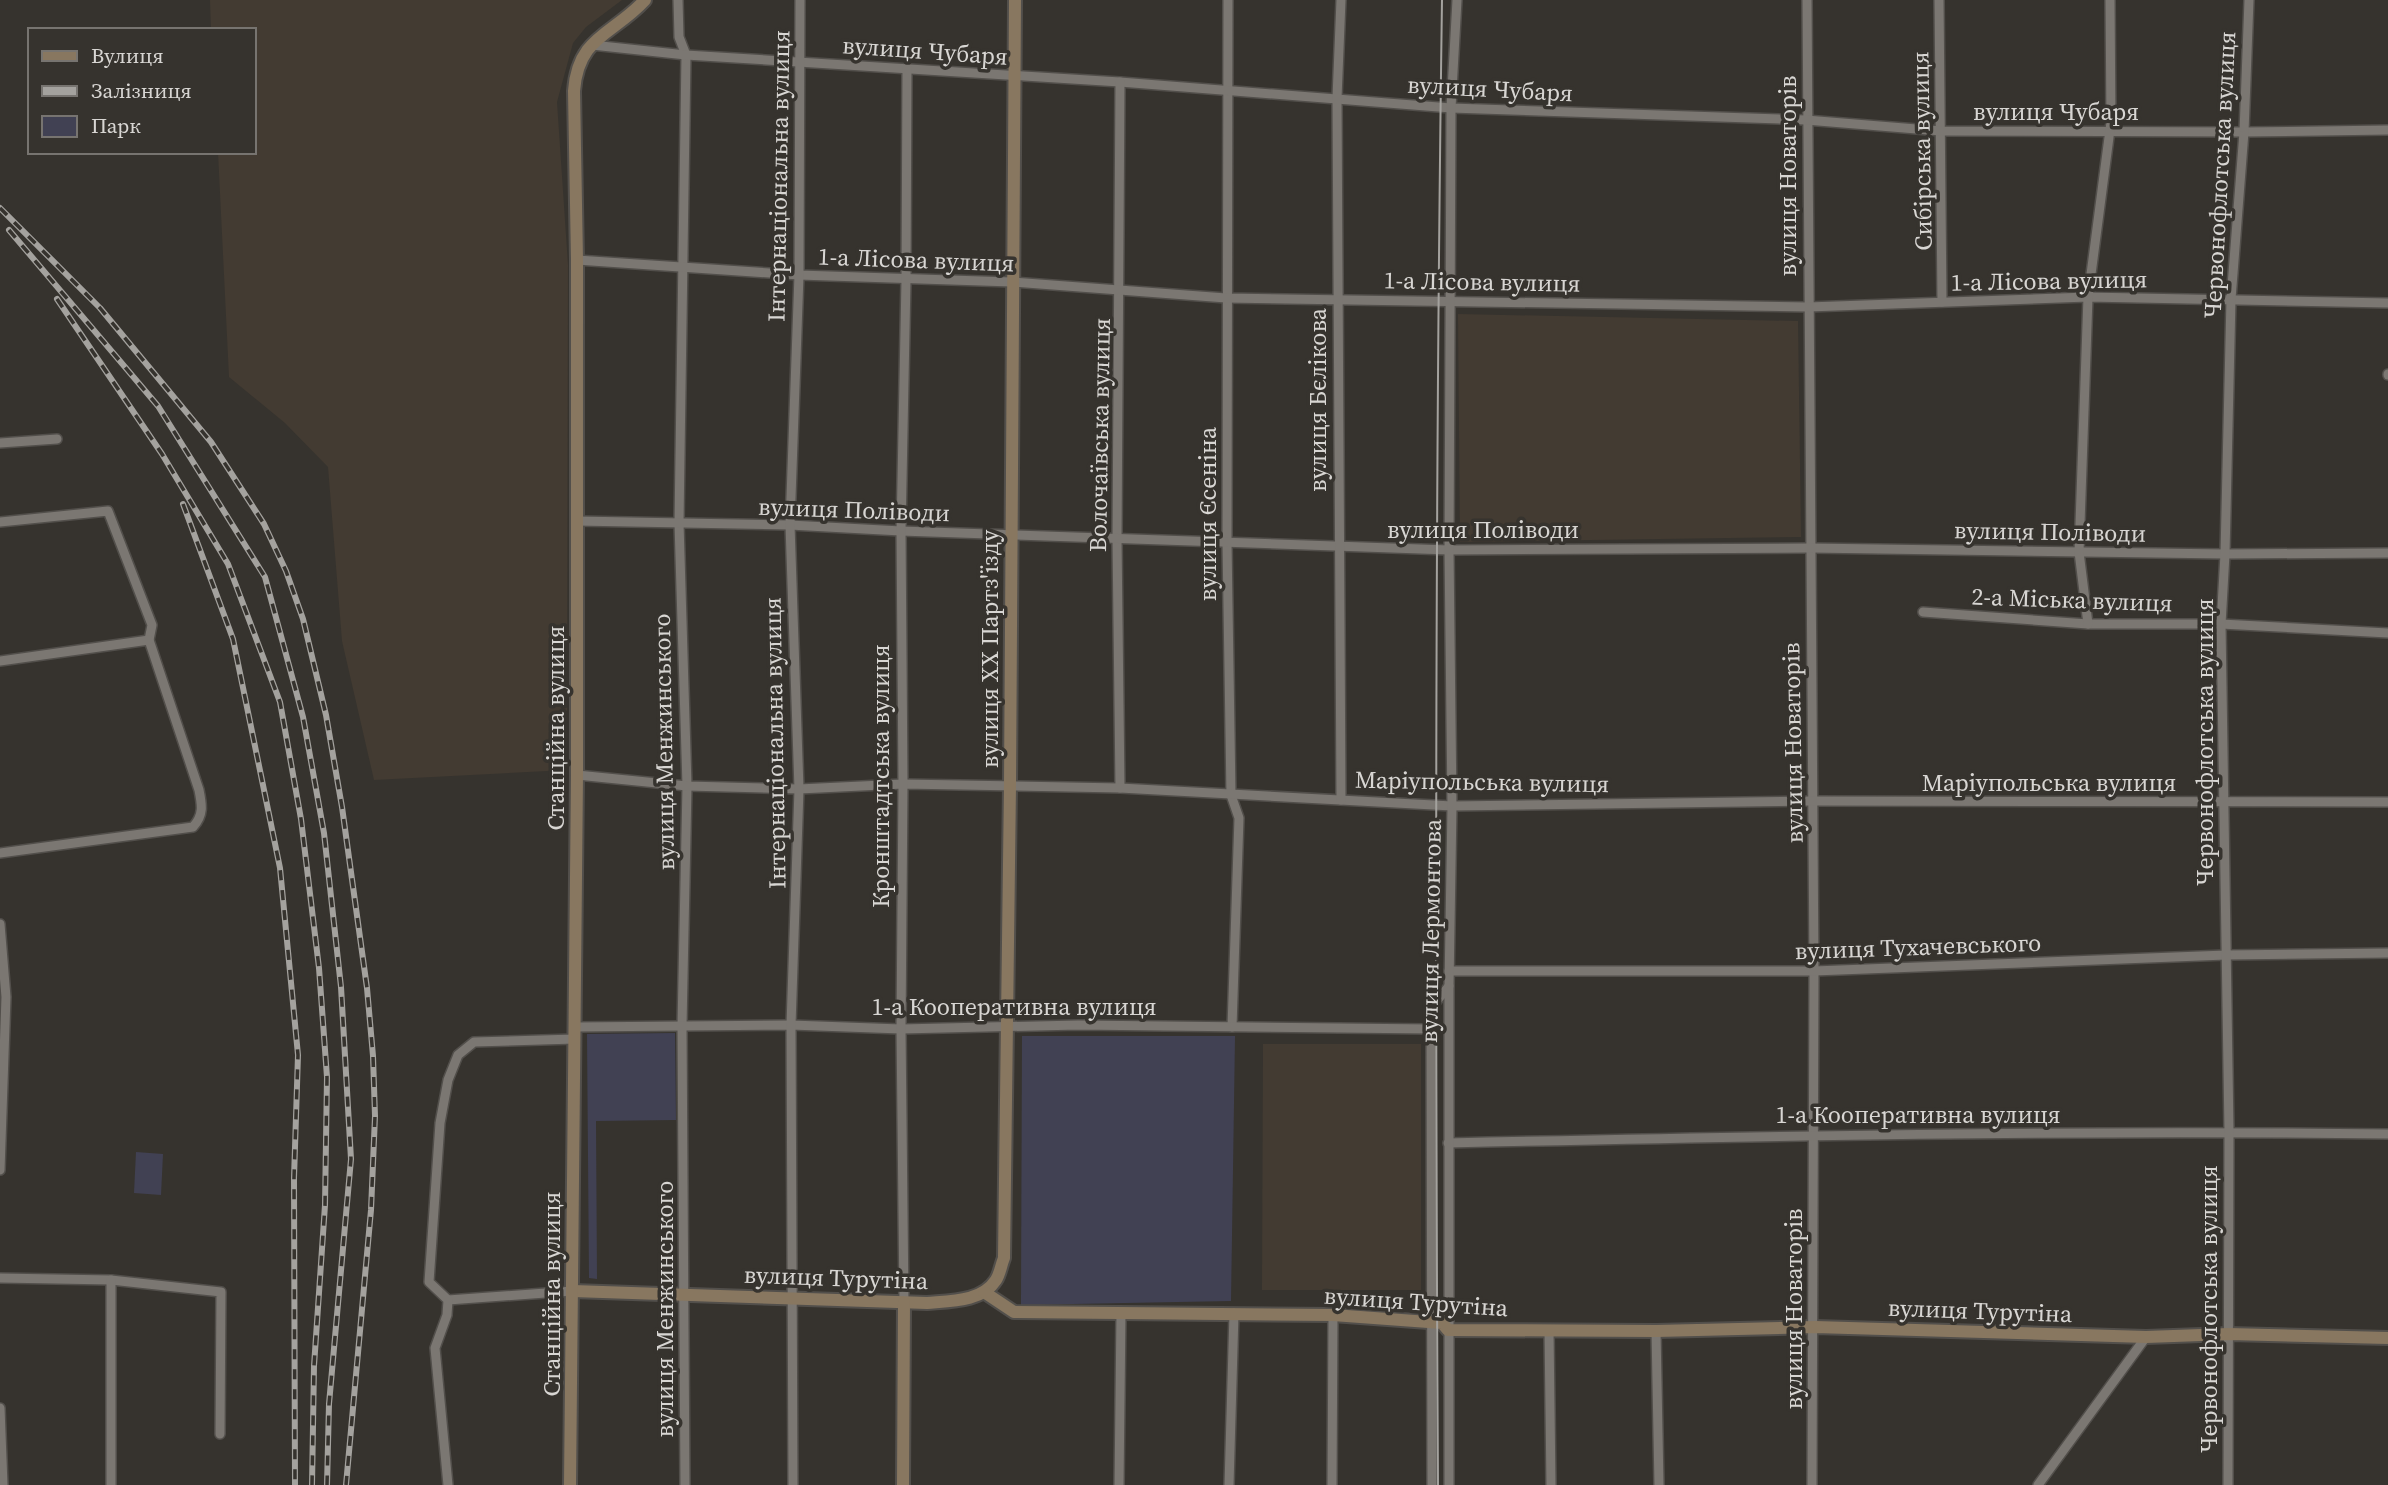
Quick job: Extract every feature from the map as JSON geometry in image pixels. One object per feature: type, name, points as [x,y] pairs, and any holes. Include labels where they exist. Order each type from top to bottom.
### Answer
[{"type":"street","name":"Станційна вулиця","points":[[570,1485],[577,775],[575,74],[582,55],[645,0]]},
{"type":"street","name":"вулиця Менжинського","points":[[678,0],[680,37],[686,55],[679,523],[687,786],[682,1026],[685,1485]]},
{"type":"street","name":"Інтернаціональна вулиця","points":[[793,1485],[791,1025],[799,789],[790,525],[799,275],[800,0]]},
{"type":"street","name":"вулиця XX Партз'їзду","points":[[984,1292],[996,1280],[1004,1258],[1015,0]]},
{"type":"street","name":"вулиця Єсеніна","points":[[1228,0],[1227,543],[1231,795],[1239,818],[1232,1027]]},
{"type":"street","name":"вулиця Бєлікова","points":[[1341,0],[1336,98],[1341,800]]},
{"type":"street","name":"вулиця Лермонтова","points":[[1449,1485],[1451,108],[1457,0]]},
{"type":"street","name":"вулиця Новаторів","points":[[1807,0],[1814,971],[1815,1327],[1812,1485]]},
{"type":"street","name":"Сибірська вулиця","points":[[1939,0],[1942,302]]},
{"type":"street","points":[[2088,624],[2079,552],[2088,297],[2111,122],[2110,0]]},
{"type":"street","name":"Червонофлотська вулиця","points":[[2228,1485],[2229,1132],[2221,624],[2231,299],[2244,132],[2249,0]]},
{"type":"street","name":"вулиця Чубаря","points":[[592,45],[686,55],[1120,82],[1451,108],[1806,120],[1941,131],[2388,130]]},
{"type":"street","name":"Кронштадтська вулиця","points":[[903,1485],[901,1028],[904,784],[901,531],[907,68]]},
{"type":"street","name":"Волочаївська вулиця","points":[[1120,82],[1117,539],[1120,788]]},
{"type":"street","name":"1-а Лісова вулиця","points":[[577,260],[799,275],[1012,282],[1226,298],[1808,307],[2088,297],[2388,303]]},
{"type":"street","points":[[0,443],[57,439]]},
{"type":"street","points":[[0,522],[108,511],[152,625],[149,640],[203,807],[200,820],[193,827],[0,853]]},
{"type":"street","name":"вулиця Поліводи","points":[[577,521],[790,525],[1012,536],[1450,550],[1810,548],[2225,554],[2388,553]]},
{"type":"street","name":"2-а Міська вулиця","points":[[1923,612],[2088,624],[2221,624],[2388,633]]},
{"type":"street","points":[[0,662],[149,640]]},
{"type":"street","name":"Маріупольська вулиця","points":[[577,775],[687,786],[799,789],[904,784],[1010,785],[1120,788],[1452,806],[1812,801],[2388,802]]},
{"type":"street","points":[[0,925],[3,997],[0,1170]]},
{"type":"street","name":"вулиця Тухачевського","points":[[1449,971],[1814,971],[2226,955],[2388,953]]},
{"type":"street","points":[[1431,1029],[1431,1008],[1449,986]]},
{"type":"street","name":"1-а Кооперативна вулиця","points":[[448,1300],[429,1282],[440,1123],[448,1080],[458,1055],[474,1042],[682,1026],[901,1028],[1078,1025],[1431,1029]]},
{"type":"street","name":"вулиця Лермонтова","points":[[1431,1029],[1432,1485]]},
{"type":"street","name":"1-а Кооперативна вулиця","points":[[1448,1143],[1814,1135],[2229,1132],[2388,1134]]},
{"type":"street","points":[[0,1278],[111,1280],[221,1292],[220,1434]]},
{"type":"street","points":[[111,1280],[111,1485]]},
{"type":"street","points":[[448,1485],[435,1348],[447,1315],[448,1300],[573,1291]]},
{"type":"street","name":"вулиця Турутіна","points":[[573,1291],[904,1303],[967,1299],[984,1292],[1014,1312],[1333,1315],[1442,1323],[1448,1330],[1656,1331],[1815,1327],[2146,1337],[2229,1334],[2388,1338]]},
{"type":"street","points":[[1119,1485],[1121,1313]]},
{"type":"street","points":[[1229,1485],[1234,1314]]},
{"type":"street","points":[[1332,1485],[1333,1315]]},
{"type":"street","points":[[1549,1331],[1551,1485]]},
{"type":"street","points":[[1656,1331],[1658,1485]]},
{"type":"street","points":[[2038,1485],[2146,1337]]},
{"type":"street","points":[[0,1408],[3,1485]]},
{"type":"shaded area","points":[[210,0],[622,0],[586,27],[573,43],[557,102],[568,265],[567,770],[374,780],[342,641],[328,467],[285,423],[229,377],[218,154],[256,154],[256,28],[211,28]]},
{"type":"shaded area","points":[[1458,314],[1798,321],[1801,537],[1460,542]]},
{"type":"shaded area","points":[[1263,1044],[1421,1044],[1421,1290],[1262,1290]]},
{"type":"green space","points":[[675,1033],[676,1120],[596,1121],[597,1279],[589,1278],[587,1034]]},
{"type":"green space","points":[[1022,1036],[1235,1036],[1231,1301],[1021,1305]]},
{"type":"green space","points":[[136,1152],[163,1154],[161,1195],[134,1193]]},
{"type":"tram line","points":[[1438,1485],[1436,742],[1442,0]]},
{"type":"railway","points":[[0,208],[100,308],[211,442],[264,524],[286,571],[303,619],[326,715],[342,807],[367,988],[373,1056],[375,1116],[371,1210],[346,1485]]},
{"type":"railway","points":[[9,230],[158,406],[265,577],[303,717],[324,833],[341,987],[351,1159],[329,1404],[327,1485]]},
{"type":"railway","points":[[57,299],[162,454],[228,564],[280,702],[301,819],[319,968],[327,1077],[325,1205],[314,1366],[312,1485]]},
{"type":"railway","points":[[183,504],[233,639],[280,868],[298,1055],[294,1178],[295,1485]]}]
